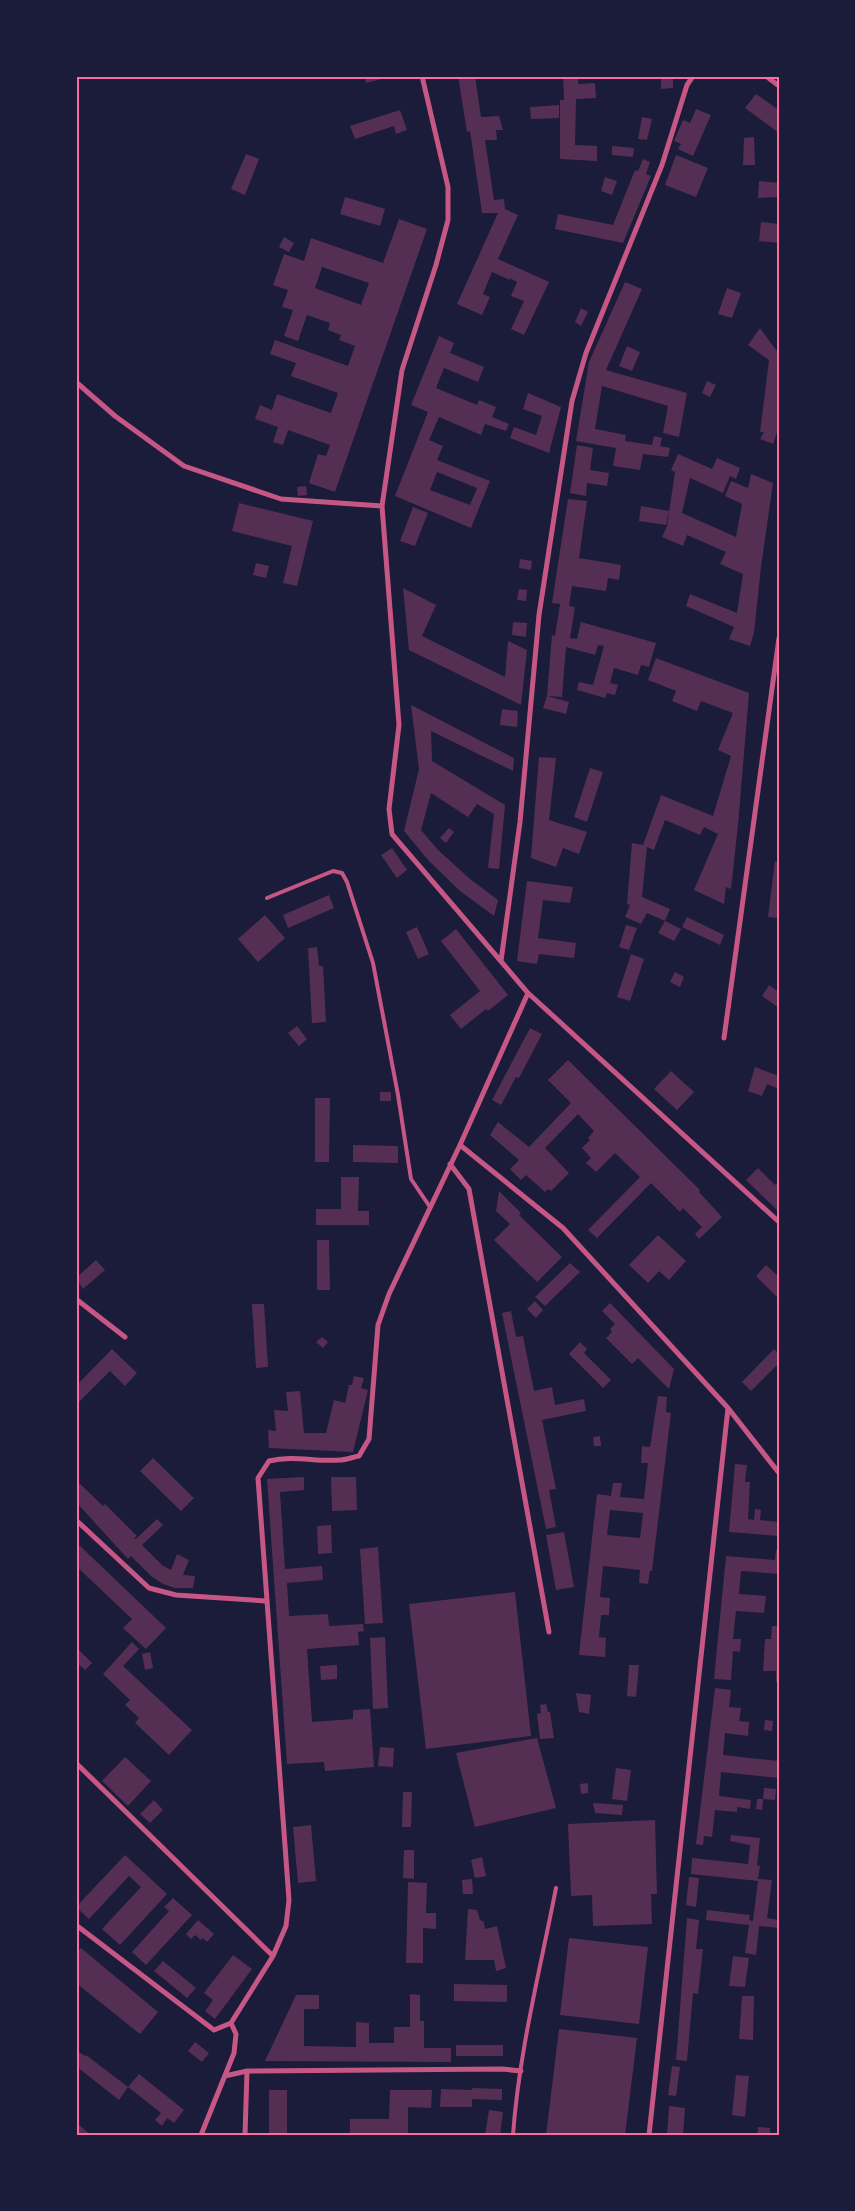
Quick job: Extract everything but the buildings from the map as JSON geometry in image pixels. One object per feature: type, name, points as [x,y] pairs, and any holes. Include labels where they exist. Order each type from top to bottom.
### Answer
[{"type":"street","points":[[422,76],[448,187],[448,220],[436,265],[402,370],[382,506],[400,725],[389,808],[392,834],[528,993],[779,1222]]},
{"type":"street","points":[[501,960],[520,822],[539,615],[572,401],[586,352],[662,165],[688,85],[693,76]]},
{"type":"street","points":[[766,76],[779,86]]},
{"type":"street","points":[[76,382],[115,416],[184,466],[281,499],[382,506]]},
{"type":"street","points":[[724,1038],[779,638]]},
{"type":"street","points":[[76,1925],[214,2030],[231,2023],[273,1956],[286,1926],[289,1900],[258,1478],[269,1461],[275,1459],[340,1460],[359,1456],[368,1439],[378,1325],[389,1294],[460,1145],[528,993]]},
{"type":"street","points":[[460,1145],[563,1228],[728,1408],[779,1473]]},
{"type":"street","points":[[450,1164],[469,1189],[549,1632]]},
{"type":"street","points":[[76,1299],[126,1337]]},
{"type":"street","points":[[649,2135],[728,1408]]},
{"type":"street","points":[[76,1520],[149,1588],[176,1595],[266,1600]]},
{"type":"street","points":[[76,1763],[273,1956]]},
{"type":"street","points":[[201,2135],[234,2053],[236,2034],[231,2023]]},
{"type":"street","points":[[225,2076],[247,2071],[482,2069],[521,2071]]},
{"type":"street","points":[[245,2135],[247,2071]]},
{"type":"lane","points":[[267,898],[333,871],[342,873],[348,882],[374,963],[411,1179],[430,1207]]},
{"type":"lane","points":[[513,2135],[515,2102],[556,1888]]}]
